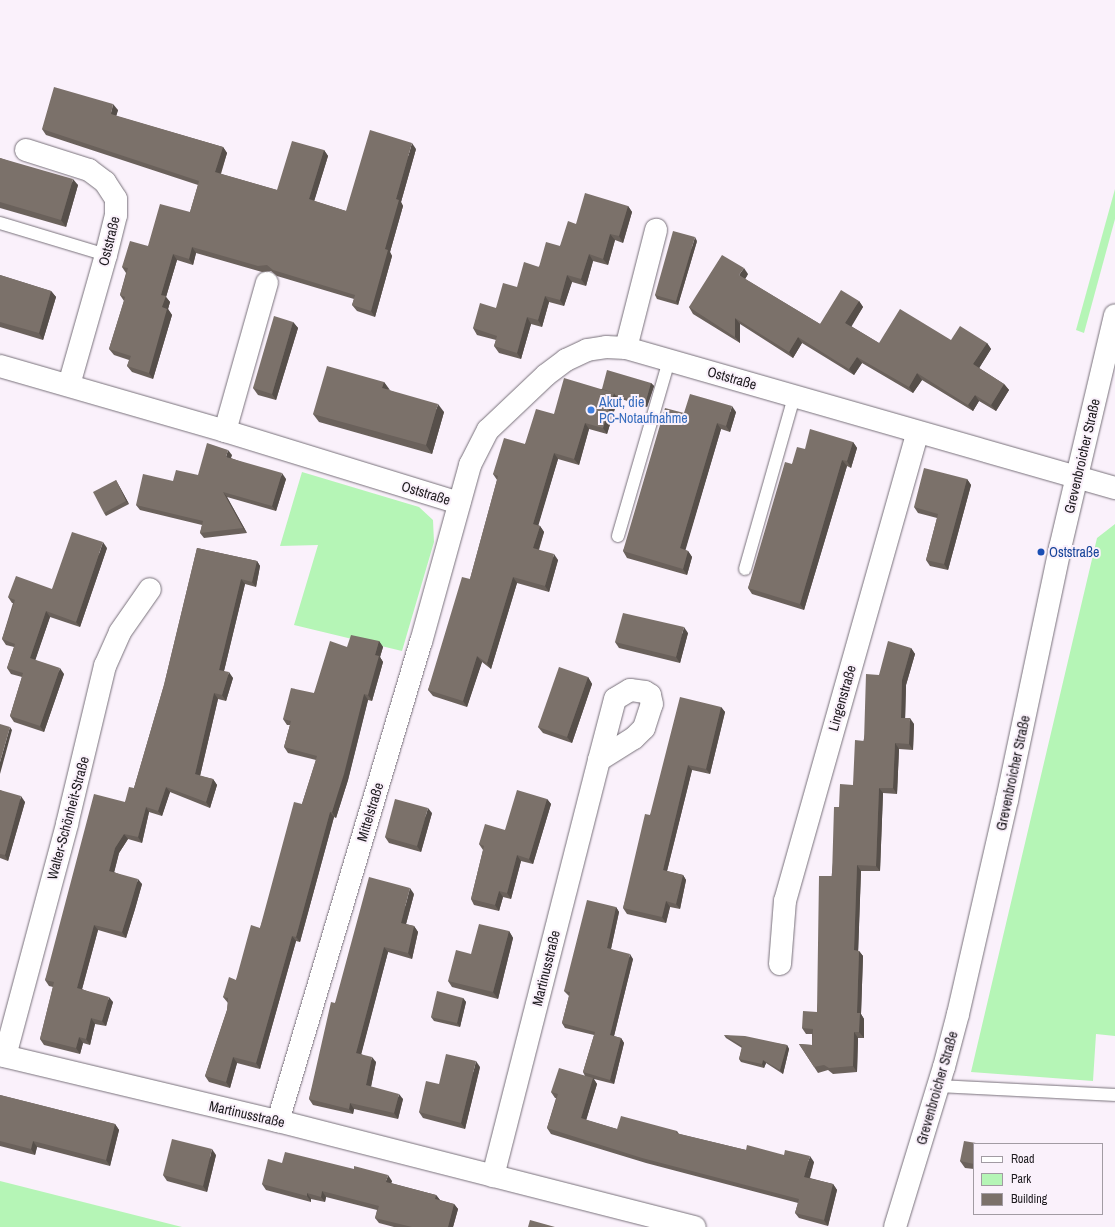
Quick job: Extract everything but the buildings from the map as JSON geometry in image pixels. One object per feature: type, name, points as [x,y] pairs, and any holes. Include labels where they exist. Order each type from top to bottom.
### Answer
[{"type":"street","name":"Oststraße","points":[[26,150],[89,170],[109,186],[116,199],[117,209],[106,255],[69,385]]},
{"type":"street","points":[[626,348],[656,230]]},
{"type":"street","points":[[225,431],[267,283]]},
{"type":"street","name":"Grevenbroicher Straße","points":[[894,1227],[939,1086],[991,874],[1060,548],[1078,478],[1115,315]]},
{"type":"street","name":"Oststraße","points":[[0,366],[225,431],[459,503],[479,445],[503,414],[546,375],[573,356],[592,348],[626,348],[917,433],[1115,488]]},
{"type":"street","name":"Lingenstraße","points":[[780,964],[785,901],[917,433]]},
{"type":"street","name":"Mittelstraße","points":[[278,1120],[421,642],[459,503]]},
{"type":"street","name":"Walter-Schönheit-Straße","points":[[3,1056],[83,761],[105,666],[120,632],[150,589]]},
{"type":"street","name":"Martinusstraße","points":[[493,1176],[599,760]]},
{"type":"street","name":"Martinusstraße","points":[[3,1056],[278,1120],[694,1227]]},
{"type":"lane","points":[[0,223],[106,255]]},
{"type":"lane","points":[[618,536],[669,360]]},
{"type":"lane","points":[[745,569],[794,397]]},
{"type":"lane","points":[[939,1086],[1115,1095]]},
{"type":"green space","points":[[1115,189],[1115,219],[1084,333],[1076,330]]},
{"type":"green space","points":[[302,472],[419,507],[433,520],[434,542],[402,651],[294,625],[318,545],[280,546]]},
{"type":"green space","points":[[1115,524],[1115,1036],[1096,1034],[1093,1081],[971,1072],[1097,538]]},
{"type":"green space","points":[[0,1181],[182,1227],[0,1227]]},
{"type":"place","name":"Akut, die PC-Notaufnahme","points":[[591,410]]},
{"type":"place","name":"Oststraße","points":[[1041,552]]}]
